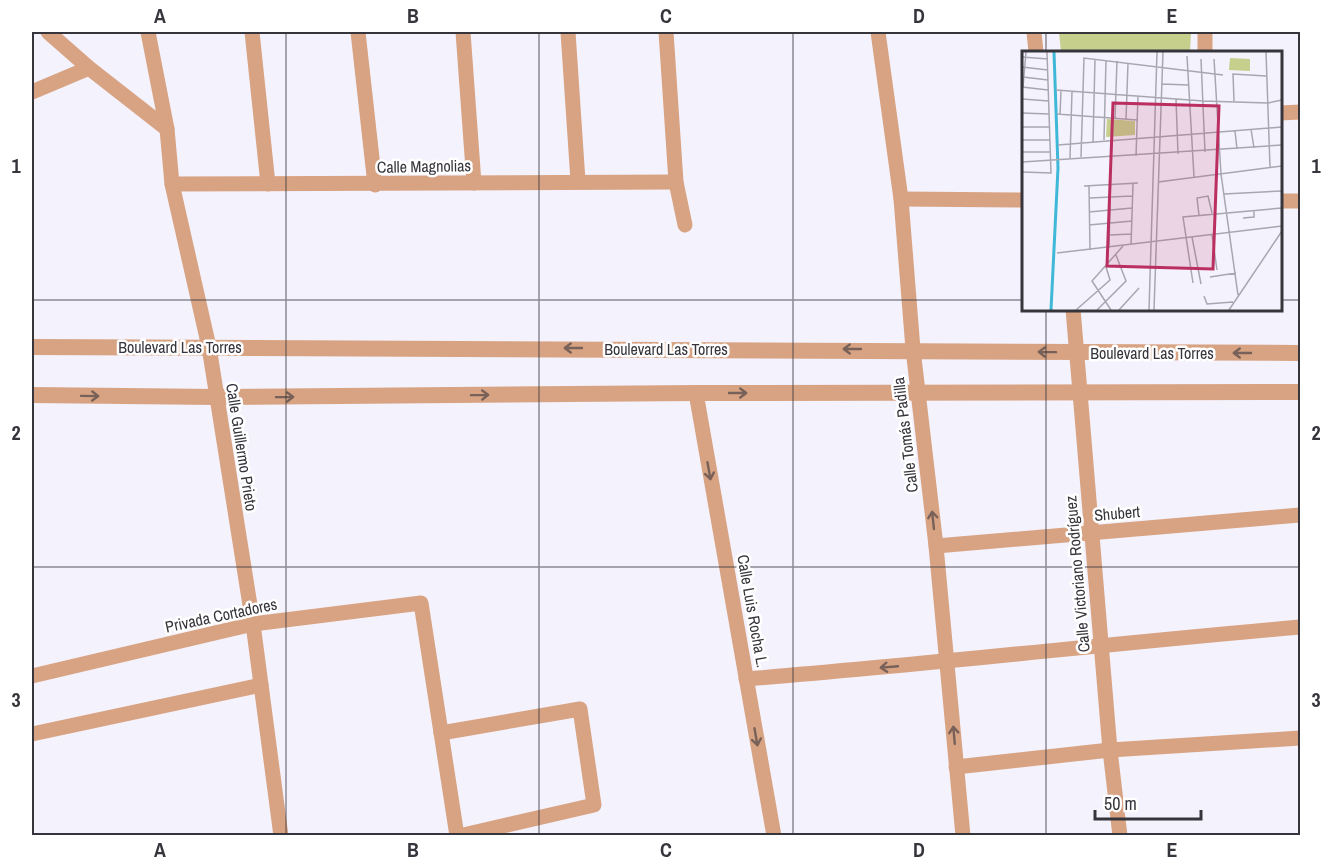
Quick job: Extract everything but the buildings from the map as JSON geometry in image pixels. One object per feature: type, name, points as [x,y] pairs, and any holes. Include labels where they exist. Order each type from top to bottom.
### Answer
[{"type":"street","points":[[48,32],[166,129]]},
{"type":"street","name":"Calle Guillermo Prieto","points":[[148,32],[166,129],[172,184],[209,347],[253,624],[281,836]]},
{"type":"street","points":[[252,32],[268,184]]},
{"type":"street","points":[[358,32],[375,185]]},
{"type":"street","points":[[463,32],[474,183]]},
{"type":"street","points":[[568,32],[578,181]]},
{"type":"street","points":[[666,32],[676,182],[685,225]]},
{"type":"street","name":"Calle Tomás Padilla","points":[[878,32],[901,199],[913,350],[920,393],[948,662],[963,836]]},
{"type":"street","points":[[1034,32],[1036,51]]},
{"type":"street","points":[[1205,32],[1205,51]]},
{"type":"street","points":[[32,92],[89,68]]},
{"type":"street","points":[[1281,113],[1300,112]]},
{"type":"street","name":"Calle Magnolias","points":[[172,184],[375,185],[578,181],[676,182]]},
{"type":"street","points":[[901,199],[1022,200]]},
{"type":"street","points":[[1281,201],[1300,201]]},
{"type":"street","name":"Calle Victoriano Rodríguez","points":[[1073,310],[1110,750],[1120,836]]},
{"type":"street","name":"Boulevard Las Torres","points":[[32,347],[1300,353]]},
{"type":"street","points":[[32,395],[216,397],[1300,392]]},
{"type":"street","name":"Calle Luis Rocha L.","points":[[696,393],[774,836]]},
{"type":"street","name":"Shubert","points":[[936,546],[1300,515]]},
{"type":"street","name":"Privada Cortadores","points":[[32,676],[253,624],[421,603],[441,733]]},
{"type":"street","points":[[746,679],[948,662],[1101,644],[1300,627]]},
{"type":"street","points":[[32,734],[261,685]]},
{"type":"street","points":[[580,709],[594,805],[458,836],[441,733],[580,709]]},
{"type":"street","points":[[956,767],[1110,750],[1300,738]]},
{"type":"green space","points":[[1059,32],[1191,32],[1190,51],[1061,51]]}]
